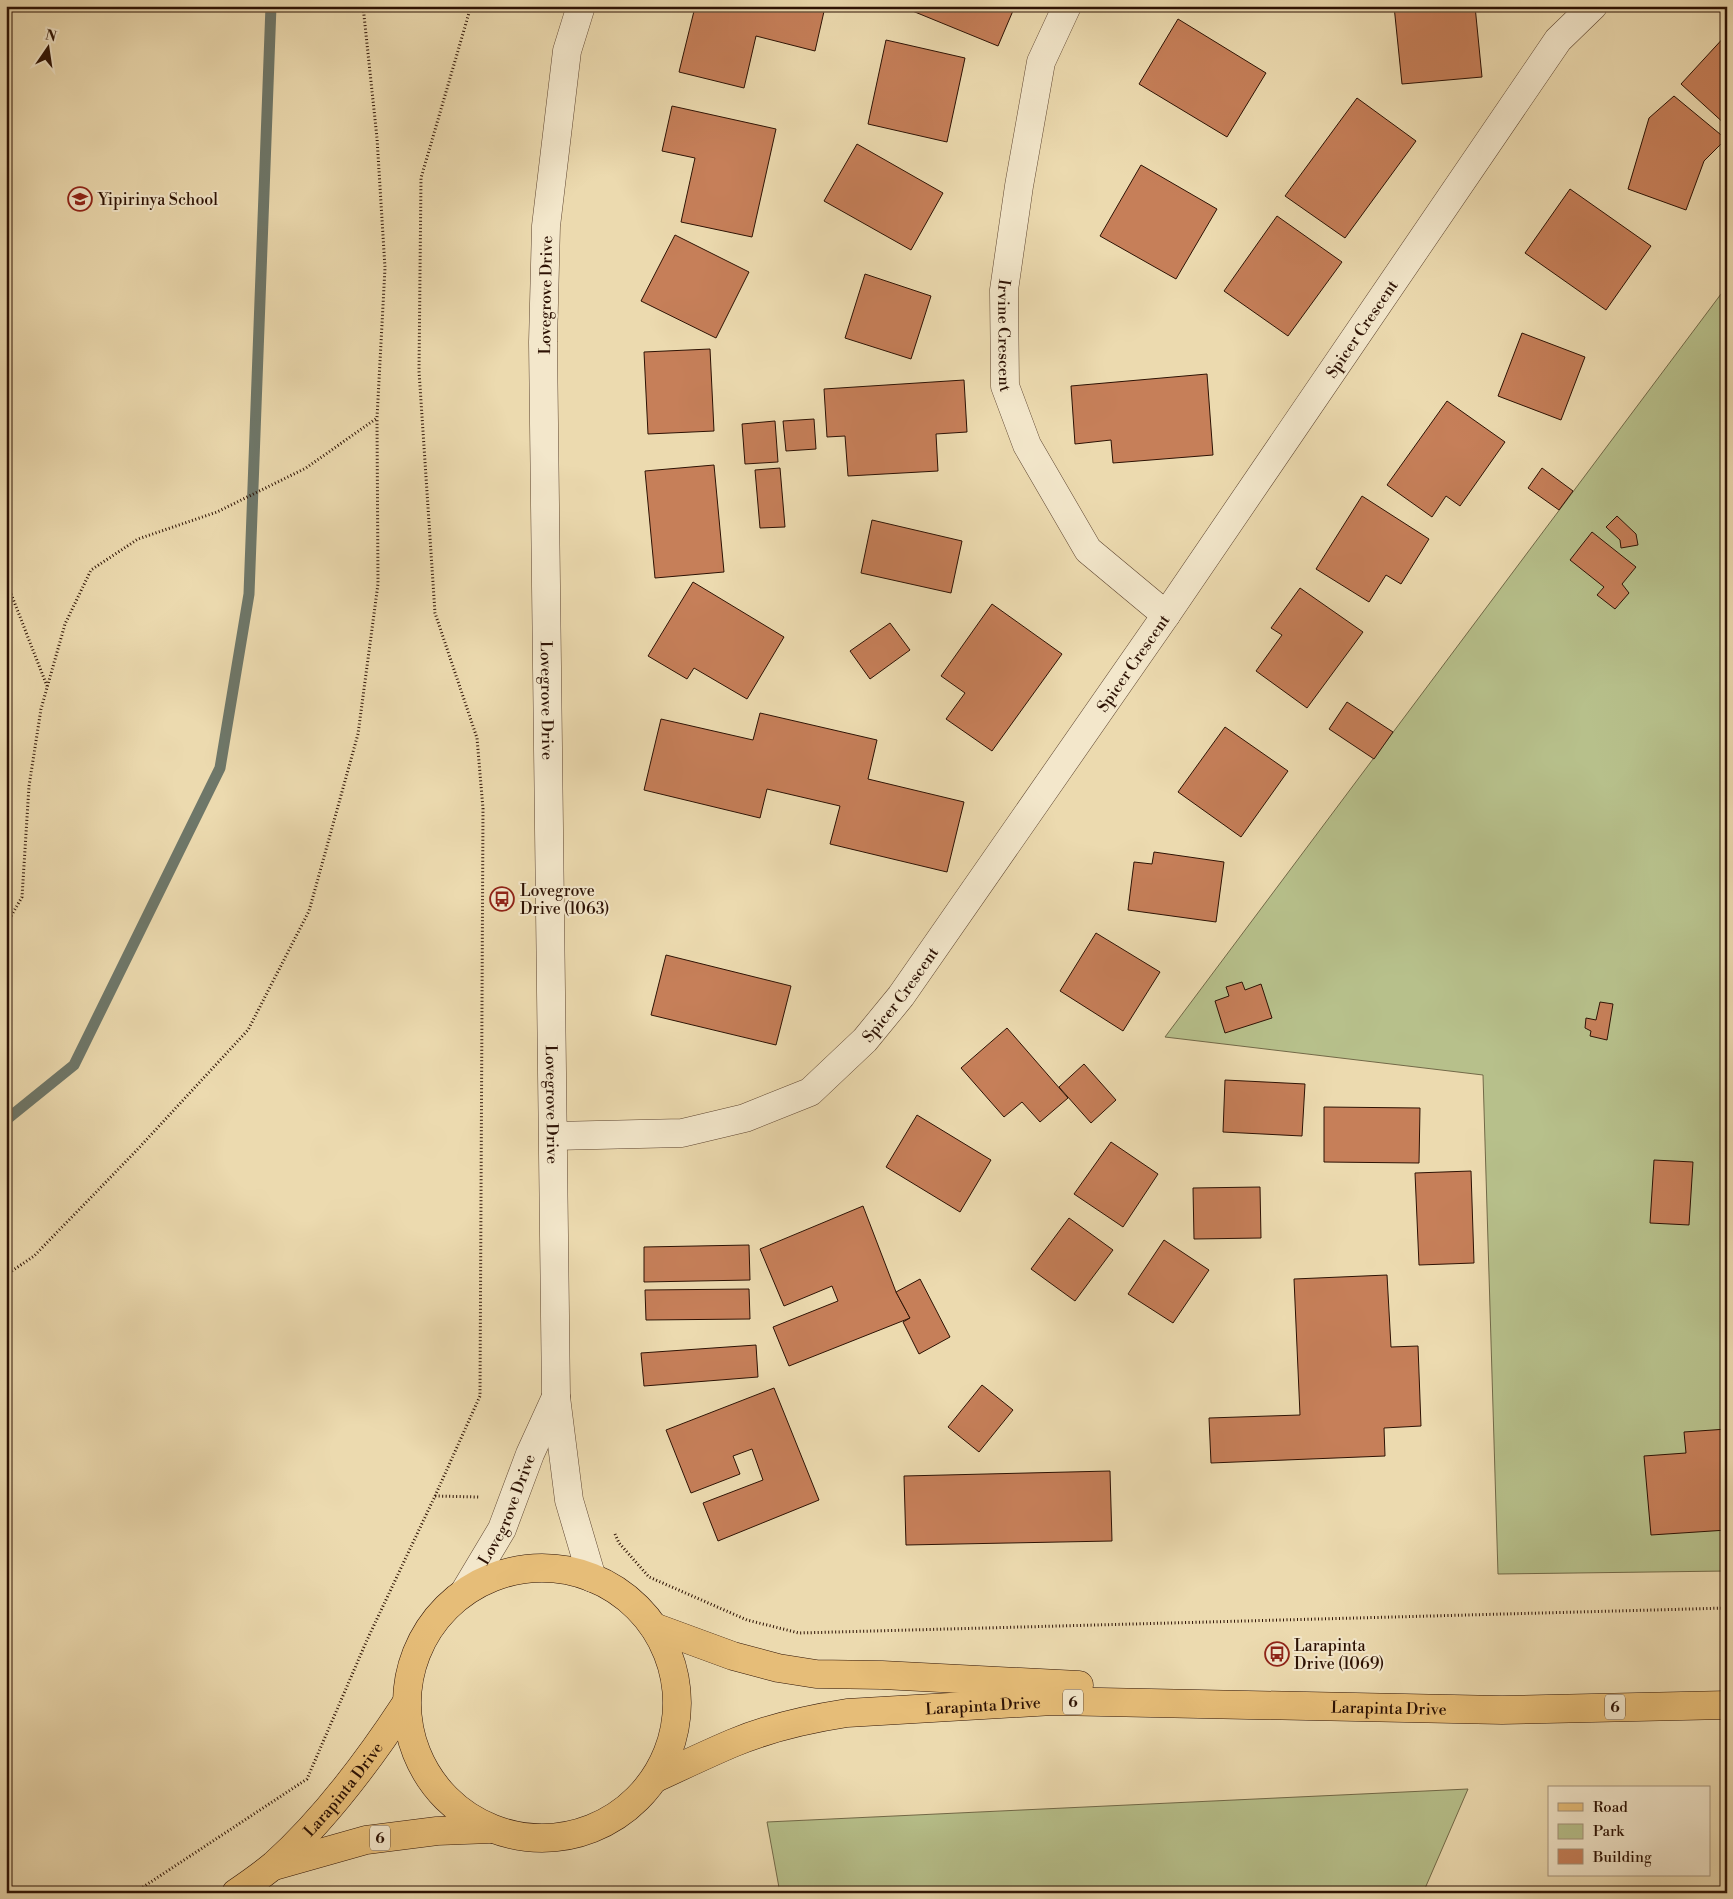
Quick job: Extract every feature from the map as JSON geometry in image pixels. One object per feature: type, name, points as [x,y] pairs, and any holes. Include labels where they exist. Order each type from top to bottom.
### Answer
[{"type":"main road","name":"6","points":[[540,1568],[567,1570],[592,1578],[616,1590],[637,1606],[654,1627],[667,1650],[675,1675],[678,1702],[673,1737],[668,1754],[656,1778],[640,1798],[619,1815],[595,1828],[570,1836],[535,1838],[517,1836],[491,1829],[468,1817],[447,1800],[430,1780],[414,1748],[409,1731],[406,1705],[408,1678],[415,1653],[427,1630],[444,1609],[465,1592],[488,1579],[514,1571],[540,1568]]},
{"type":"main road","name":"Larapinta Drive","points":[[654,1627],[733,1656],[778,1668],[816,1674],[1008,1681],[1502,1710]]},
{"type":"main road","name":"Larapinta Drive","points":[[656,1778],[734,1742],[774,1728],[847,1712],[1053,1701],[1502,1710],[1727,1705]]},
{"type":"main road","name":"Larapinta Drive","points":[[236,1893],[273,1866],[319,1819],[373,1754],[406,1705]]},
{"type":"main road","name":"Larapinta Drive","points":[[273,1866],[366,1840],[437,1831],[491,1829]]},
{"type":"street","name":"Lovegrove Drive","points":[[581,6],[567,51],[546,226],[543,342],[556,1397],[569,1500],[592,1578]]},
{"type":"street","name":"Irvine Crescent","points":[[1067,6],[1041,62],[1019,186],[1004,290],[1005,386],[1027,444],[1088,550],[1166,615]]},
{"type":"street","name":"Spicer Crescent","points":[[554,1136],[682,1133],[745,1118],[810,1092],[866,1040],[901,996],[1166,615],[1558,40],[1593,6]]},
{"type":"street","name":"Lovegrove Drive","points":[[465,1592],[502,1529],[530,1454],[556,1397]]},
{"type":"path","points":[[6,1275],[40,1249],[136,1151],[248,1030],[309,911],[358,734],[378,584],[377,418],[385,268],[377,138],[363,6]]},
{"type":"path","points":[[134,1893],[308,1779],[367,1640],[480,1396],[483,809],[477,738],[435,613],[419,371],[421,178],[471,6]]},
{"type":"path","points":[[6,925],[22,897],[29,786],[41,709],[65,624],[91,570],[138,539],[217,512],[306,468],[377,418]]},
{"type":"path","points":[[6,580],[47,686]]},
{"type":"path","points":[[435,1496],[484,1497]]},
{"type":"path","points":[[613,1527],[619,1543],[649,1577],[747,1620],[799,1634],[1727,1608]]},
{"type":"green space","points":[[1727,286],[1727,1571],[1498,1574],[1483,1075],[1165,1037]]},
{"type":"green space","points":[[1468,1789],[1423,1893],[780,1893],[767,1822]]},
{"type":"building","points":[[715,6],[825,7],[815,51],[756,36],[744,88],[679,72],[695,7],[713,11]]},
{"type":"building","points":[[911,6],[1015,6],[998,46],[910,10]]},
{"type":"building","points":[[1394,6],[1475,6],[1482,77],[1402,84]]},
{"type":"building","points":[[1178,19],[1266,73],[1227,137],[1139,84]]},
{"type":"building","points":[[1727,34],[1727,126],[1681,84]]},
{"type":"building","points":[[886,40],[965,58],[947,142],[868,124]]},
{"type":"building","points":[[1674,96],[1726,139],[1704,161],[1686,210],[1628,189],[1649,118]]},
{"type":"building","points":[[1357,98],[1416,141],[1345,238],[1285,196]]},
{"type":"building","points":[[672,106],[776,129],[752,237],[681,222],[695,158],[662,151]]},
{"type":"building","points":[[857,144],[943,193],[911,250],[824,201]]},
{"type":"building","points":[[1141,165],[1217,209],[1176,279],[1100,236]]},
{"type":"building","points":[[1570,189],[1651,246],[1606,310],[1525,253]]},
{"type":"building","points":[[1277,216],[1342,262],[1288,336],[1224,291]]},
{"type":"building","points":[[675,235],[749,272],[716,338],[641,301]]},
{"type":"building","points":[[865,274],[931,296],[911,359],[845,338]]},
{"type":"building","points":[[1522,333],[1585,357],[1561,420],[1498,396]]},
{"type":"building","points":[[710,349],[714,431],[648,434],[644,352]]},
{"type":"building","points":[[1207,374],[1213,455],[1113,463],[1111,440],[1075,444],[1071,386]]},
{"type":"building","points":[[964,380],[967,432],[936,434],[938,471],[848,476],[845,436],[827,437],[824,389]]},
{"type":"building","points":[[1447,401],[1505,442],[1460,506],[1446,496],[1432,517],[1387,485]]},
{"type":"building","points":[[814,419],[816,449],[786,451],[783,421]]},
{"type":"building","points":[[775,421],[778,462],[745,464],[742,424]]},
{"type":"building","points":[[714,465],[724,572],[655,578],[645,471]]},
{"type":"building","points":[[780,468],[785,527],[760,528],[755,470]]},
{"type":"building","points":[[1542,468],[1573,491],[1559,510],[1528,488]]},
{"type":"building","points":[[1362,496],[1429,539],[1401,584],[1386,575],[1369,602],[1316,569]]},
{"type":"building","points":[[1617,516],[1636,534],[1638,545],[1621,548],[1620,540],[1606,527]]},
{"type":"building","points":[[872,520],[962,541],[951,593],[861,573]]},
{"type":"building","points":[[1592,532],[1636,567],[1622,584],[1629,593],[1615,609],[1597,595],[1604,587],[1570,560]]},
{"type":"building","points":[[693,582],[784,637],[747,699],[694,668],[687,679],[648,656]]},
{"type":"building","points":[[1300,588],[1363,632],[1307,708],[1256,671],[1282,635],[1271,628]]},
{"type":"building","points":[[992,604],[1062,654],[992,751],[946,719],[965,693],[941,676]]},
{"type":"building","points":[[890,623],[910,650],[870,679],[850,651]]},
{"type":"building","points":[[1347,702],[1393,732],[1374,759],[1329,729]]},
{"type":"building","points":[[760,713],[877,740],[868,779],[964,802],[947,872],[830,844],[840,806],[767,789],[760,818],[644,790],[661,719],[753,740]]},
{"type":"building","points":[[1225,727],[1288,771],[1241,837],[1178,792]]},
{"type":"building","points":[[1154,852],[1224,862],[1216,922],[1128,910],[1134,862],[1152,864]]},
{"type":"building","points":[[1096,933],[1160,972],[1123,1031],[1060,991]]},
{"type":"building","points":[[666,955],[791,986],[776,1045],[651,1015]]},
{"type":"building","points":[[1242,982],[1245,990],[1261,984],[1272,1018],[1225,1033],[1215,1001],[1229,996],[1226,987]]},
{"type":"building","points":[[1600,1002],[1613,1004],[1607,1040],[1590,1036],[1591,1031],[1585,1028],[1586,1018],[1596,1020]]},
{"type":"building","points":[[1007,1028],[1068,1098],[1040,1122],[1022,1102],[1004,1117],[961,1068]]},
{"type":"building","points":[[1084,1064],[1116,1100],[1091,1123],[1059,1087]]},
{"type":"building","points":[[1225,1080],[1305,1084],[1302,1136],[1223,1132]]},
{"type":"building","points":[[1324,1107],[1420,1108],[1419,1163],[1324,1162]]},
{"type":"building","points":[[917,1115],[991,1160],[960,1212],[886,1167]]},
{"type":"building","points":[[1111,1142],[1158,1174],[1123,1227],[1074,1194]]},
{"type":"building","points":[[1654,1160],[1693,1162],[1689,1225],[1650,1223]]},
{"type":"building","points":[[1471,1171],[1474,1263],[1419,1265],[1415,1173]]},
{"type":"building","points":[[1260,1187],[1261,1238],[1194,1239],[1193,1188]]},
{"type":"building","points":[[863,1206],[896,1292],[910,1318],[789,1366],[773,1327],[838,1301],[832,1286],[784,1306],[760,1249]]},
{"type":"building","points":[[1069,1218],[1113,1250],[1075,1301],[1031,1269]]},
{"type":"building","points":[[1164,1240],[1209,1270],[1173,1323],[1128,1294]]},
{"type":"building","points":[[749,1245],[750,1280],[644,1282],[644,1247]]},
{"type":"building","points":[[1387,1275],[1391,1347],[1418,1346],[1421,1426],[1384,1428],[1385,1456],[1211,1463],[1209,1418],[1300,1415],[1294,1279]]},
{"type":"building","points":[[920,1279],[950,1337],[919,1354],[903,1322],[910,1318],[896,1292]]},
{"type":"building","points":[[749,1289],[750,1319],[646,1320],[645,1290]]},
{"type":"building","points":[[756,1345],[758,1377],[644,1386],[641,1353]]},
{"type":"building","points":[[982,1385],[1013,1410],[979,1452],[948,1427]]},
{"type":"building","points":[[774,1388],[819,1500],[718,1541],[703,1503],[763,1480],[752,1449],[733,1456],[740,1474],[691,1493],[666,1430]]},
{"type":"building","points":[[1727,1429],[1727,1530],[1651,1535],[1644,1456],[1686,1453],[1684,1432]]},
{"type":"building","points":[[1110,1471],[1112,1541],[906,1545],[904,1476]]},
{"type":"waterway","points":[[6,1120],[74,1065],[220,768],[249,594],[271,6]]},
{"type":"place","name":"Yipirinya School","points":[[80,199]]},
{"type":"place","name":"Lovegrove Drive (1063)","points":[[502,899]]},
{"type":"place","name":"Larapinta Drive (1069)","points":[[1277,1654]]}]
